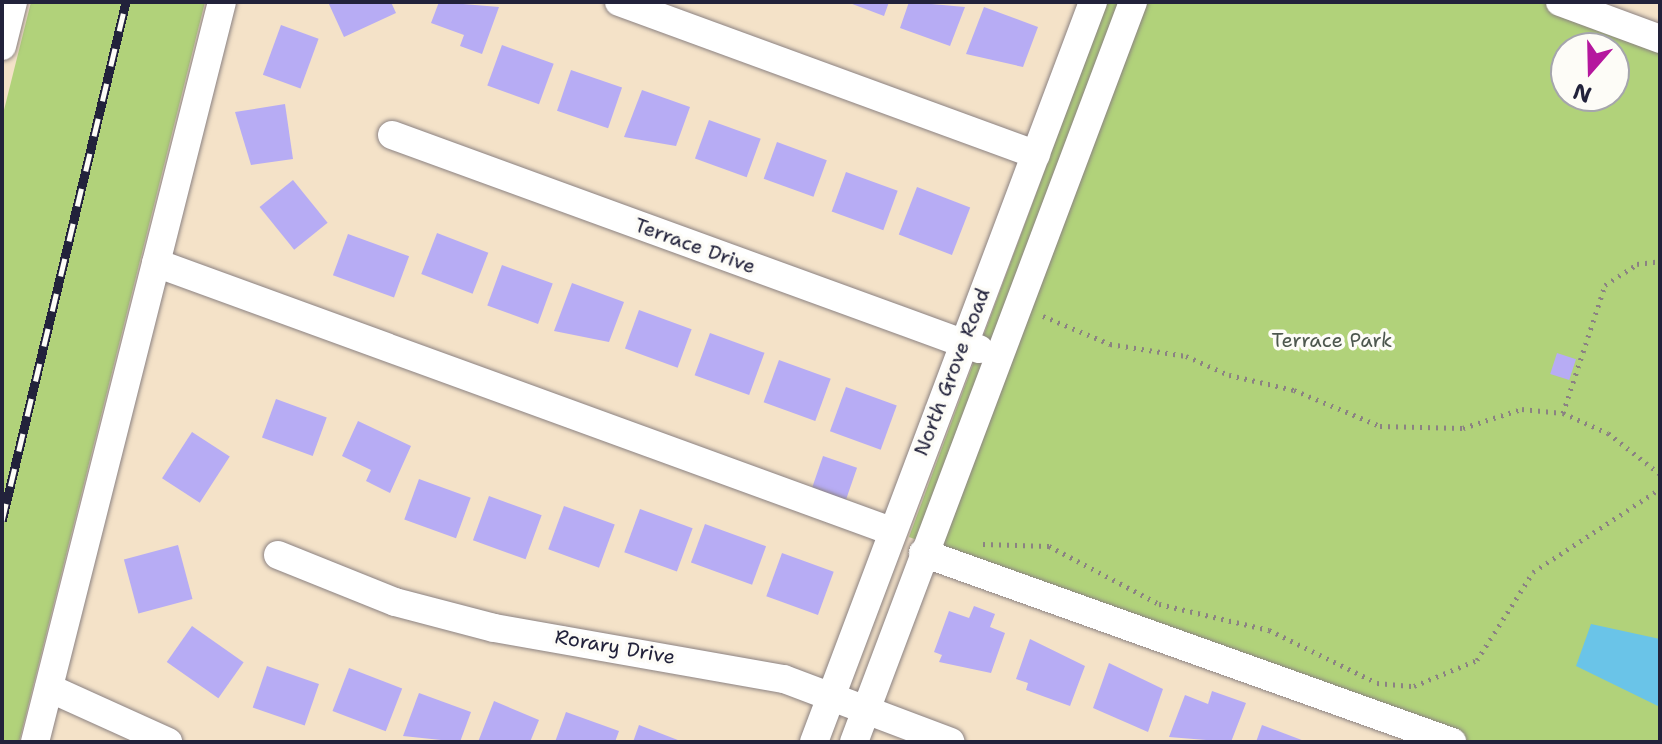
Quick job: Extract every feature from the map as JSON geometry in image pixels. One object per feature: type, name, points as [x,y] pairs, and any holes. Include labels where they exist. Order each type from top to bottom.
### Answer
[{"type":"street","points":[[2,46],[13,2]]},
{"type":"street","points":[[35,742],[222,2]]},
{"type":"street","points":[[619,2],[1036,155]]},
{"type":"street","name":"North Grove Road","points":[[814,742],[1093,2]]},
{"type":"street","name":"North Grove Road","points":[[854,742],[1133,2]]},
{"type":"street","points":[[1560,2],[1660,39]]},
{"type":"street","name":"Terrace Drive","points":[[392,135],[999,356]]},
{"type":"street","points":[[156,263],[891,531]]},
{"type":"street","points":[[923,553],[1452,742]]},
{"type":"street","name":"Rorary Drive","points":[[278,555],[395,602],[480,624],[628,647],[784,679],[951,742]]},
{"type":"street","points":[[49,688],[168,742]]},
{"type":"path","points":[[1563,413],[1605,285],[1637,264],[1660,261]]},
{"type":"path","points":[[1037,313],[1110,344],[1186,356],[1229,375],[1294,390],[1380,426],[1463,428],[1522,409],[1563,413],[1608,433],[1660,474]]},
{"type":"path","points":[[973,542],[1049,546],[1159,604],[1269,630],[1377,683],[1414,686],[1477,660],[1533,572],[1660,489]]},
{"type":"green space","points":[[31,2],[205,2],[19,742],[2,742],[2,118]]},
{"type":"green space","name":"Terrace Park","points":[[1107,2],[1560,2],[1660,39],[1660,742],[1463,742],[909,537]]},
{"type":"water","points":[[1591,624],[1660,639],[1660,707],[1576,666]]},
{"type":"building","points":[[328,2],[391,2],[396,13],[344,37]]},
{"type":"building","points":[[439,2],[499,7],[482,54],[460,46],[464,35],[431,23]]},
{"type":"building","points":[[847,2],[889,2],[884,16]]},
{"type":"building","points":[[909,2],[965,7],[950,46],[900,28]]},
{"type":"building","points":[[984,7],[1038,27],[1023,67],[966,54]]},
{"type":"building","points":[[281,25],[319,39],[300,88],[263,75]]},
{"type":"building","points":[[502,45],[554,64],[539,104],[487,85]]},
{"type":"building","points":[[571,70],[622,88],[608,128],[557,111]]},
{"type":"building","points":[[642,90],[690,107],[676,146],[624,137]]},
{"type":"building","points":[[285,104],[293,159],[251,165],[235,112]]},
{"type":"building","points":[[709,120],[761,139],[747,177],[695,159]]},
{"type":"building","points":[[777,142],[827,160],[813,197],[764,179]]},
{"type":"building","points":[[846,172],[898,191],[883,230],[832,211]]},
{"type":"building","points":[[293,180],[328,223],[294,250],[260,207]]},
{"type":"building","points":[[917,187],[970,207],[952,255],[899,235]]},
{"type":"building","points":[[437,233],[488,253],[473,294],[421,274]]},
{"type":"building","points":[[348,234],[409,256],[394,298],[333,275]]},
{"type":"building","points":[[502,265],[553,283],[538,324],[487,305]]},
{"type":"building","points":[[572,283],[624,302],[609,342],[554,331]]},
{"type":"building","points":[[639,310],[692,329],[678,368],[625,349]]},
{"type":"building","points":[[710,333],[765,353],[749,395],[695,375]]},
{"type":"building","points":[[1557,353],[1576,359],[1569,380],[1550,374]]},
{"type":"building","points":[[779,360],[831,379],[815,421],[764,402]]},
{"type":"building","points":[[846,387],[897,405],[881,450],[830,431]]},
{"type":"building","points":[[276,399],[327,417],[313,456],[262,438]]},
{"type":"building","points":[[358,421],[411,446],[390,493],[366,481],[371,470],[342,456]]},
{"type":"building","points":[[192,432],[230,457],[200,503],[162,478]]},
{"type":"building","points":[[823,456],[857,468],[846,500],[812,488]]},
{"type":"building","points":[[419,479],[471,498],[456,538],[404,519]]},
{"type":"building","points":[[489,496],[542,515],[526,559],[473,540]]},
{"type":"building","points":[[564,506],[615,524],[599,568],[548,549]]},
{"type":"building","points":[[640,509],[693,528],[677,571],[624,552]]},
{"type":"building","points":[[705,524],[766,546],[752,585],[691,563]]},
{"type":"building","points":[[178,545],[192,599],[138,614],[124,559]]},
{"type":"building","points":[[782,553],[834,572],[818,615],[766,596]]},
{"type":"building","points":[[974,606],[995,614],[990,627],[1005,633],[991,673],[939,662],[942,655],[934,652],[949,611],[969,618]]},
{"type":"building","points":[[192,626],[244,662],[218,698],[167,662]]},
{"type":"building","points":[[1030,639],[1085,666],[1070,706],[1026,690],[1028,683],[1016,679]]},
{"type":"building","points":[[1109,663],[1163,689],[1148,732],[1093,708]]},
{"type":"building","points":[[267,666],[319,684],[305,726],[253,708]]},
{"type":"building","points":[[349,668],[402,688],[386,731],[333,711]]},
{"type":"building","points":[[1212,691],[1246,703],[1231,742],[1169,737],[1185,695],[1208,704]]},
{"type":"building","points":[[419,693],[471,712],[460,742],[403,736]]},
{"type":"building","points":[[494,701],[539,720],[530,742],[478,742]]},
{"type":"building","points":[[566,712],[619,731],[615,742],[555,742]]},
{"type":"building","points":[[639,725],[683,742],[633,742]]},
{"type":"building","points":[[1262,725],[1307,742],[1256,742]]},
{"type":"railway","points":[[2,521],[126,2]]}]
